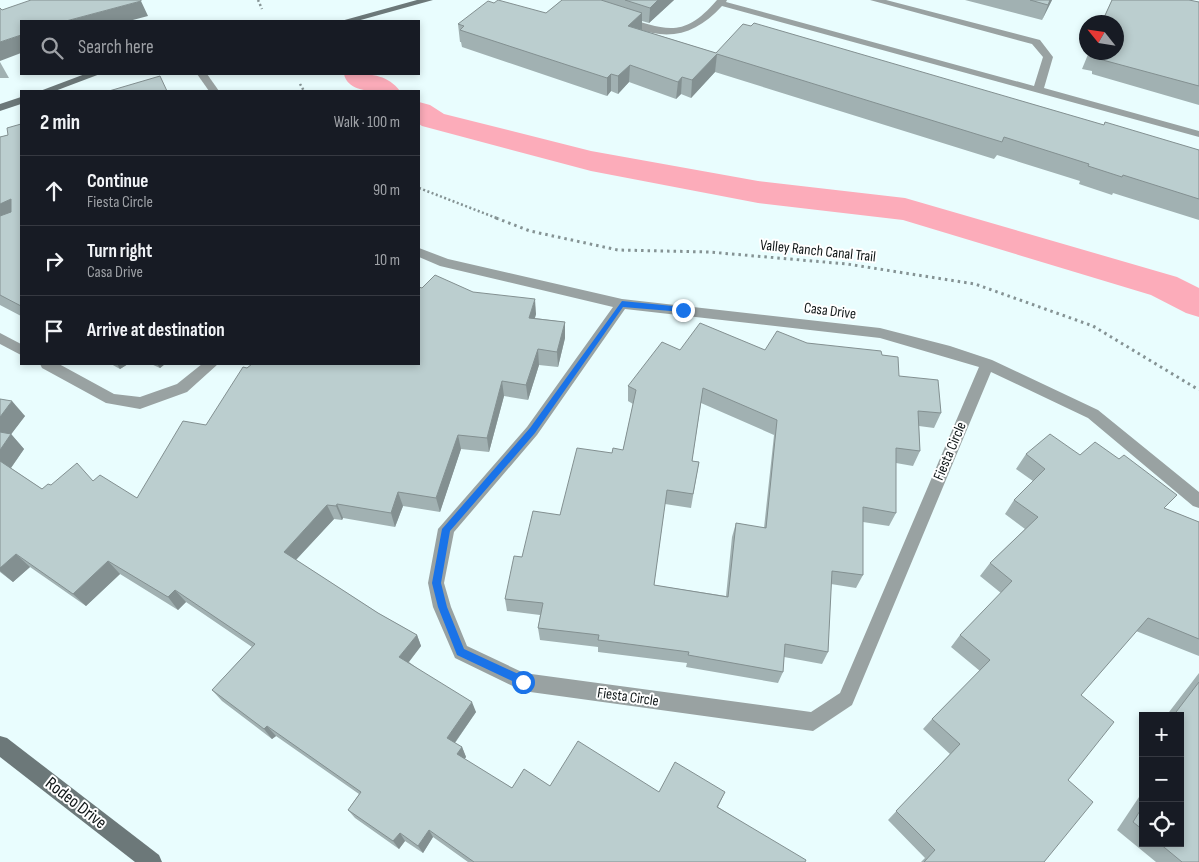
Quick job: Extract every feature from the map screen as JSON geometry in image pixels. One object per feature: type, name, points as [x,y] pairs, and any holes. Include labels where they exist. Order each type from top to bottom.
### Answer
[{"type":"street","points":[[350,20],[428,0]]},
{"type":"street","points":[[875,0],[1036,42],[1048,57],[1038,90]]},
{"type":"street","points":[[615,18],[663,32],[682,30],[701,19],[721,1],[1199,134]]},
{"type":"street","points":[[48,90],[92,75]]},
{"type":"street","points":[[203,75],[213,90]]},
{"type":"street","points":[[0,108],[20,100]]},
{"type":"street","name":"Casa Drive","points":[[420,252],[445,263],[622,304],[880,333],[945,350],[987,364],[1093,414],[1199,501]]},
{"type":"street","name":"Fiesta Circle","points":[[622,304],[532,431],[446,529],[436,583],[442,607],[461,652],[523,682],[813,722],[846,699],[987,364]]},
{"type":"street","points":[[0,338],[20,349]]},
{"type":"street","points":[[49,365],[110,399],[140,403],[182,388],[210,365]]},
{"type":"street","name":"Rodeo Drive","points":[[0,745],[152,862]]},
{"type":"path","points":[[258,0],[262,9]]},
{"type":"path","points":[[300,84],[303,90]]},
{"type":"path","name":"Valley Ranch Canal Trail","points":[[420,188],[530,230],[618,250],[709,252],[848,264],[975,284],[1093,326],[1199,390]]},
{"type":"building","points":[[31,0],[141,0],[70,20],[20,20],[20,35],[0,42],[0,8],[2,10]]},
{"type":"building","points":[[498,0],[546,13],[562,0],[601,0],[642,13],[628,26],[716,53],[743,24],[751,26],[754,23],[1104,125],[1105,122],[1199,150],[1199,199],[1123,175],[1122,177],[1088,166],[1089,164],[1004,137],[1002,142],[717,54],[692,80],[682,77],[678,82],[630,65],[618,76],[611,74],[607,78],[460,30],[464,26],[458,24],[488,1],[494,3]]},
{"type":"building","points":[[625,0],[658,0],[650,8]]},
{"type":"building","points":[[1030,0],[1050,0],[1048,5]]},
{"type":"building","points":[[1112,0],[1189,0],[1199,2],[1199,86],[1103,60],[1124,60],[1124,15],[1105,15]]},
{"type":"building","points":[[160,76],[167,90],[112,90]]},
{"type":"building","points":[[20,124],[20,305],[0,295],[0,216],[11,212],[11,199],[0,204],[0,137],[8,135],[7,128]]},
{"type":"building","points":[[435,275],[473,292],[535,299],[529,318],[565,322],[557,352],[538,349],[526,385],[502,381],[487,438],[458,435],[436,498],[398,492],[391,513],[337,504],[336,506],[327,505],[284,552],[378,613],[417,635],[399,657],[472,702],[447,738],[462,747],[457,754],[512,788],[524,769],[550,786],[578,741],[659,792],[675,762],[725,792],[717,807],[806,860],[805,862],[474,862],[429,830],[418,846],[400,833],[393,841],[348,810],[361,792],[267,726],[264,729],[212,690],[255,644],[175,590],[168,597],[108,561],[73,594],[16,554],[0,568],[0,461],[42,489],[48,484],[51,485],[77,463],[93,481],[100,475],[137,498],[183,421],[206,425],[243,367],[247,368],[251,365],[420,365],[420,287],[422,288]]},
{"type":"building","points":[[700,323],[765,350],[777,331],[807,343],[881,351],[882,355],[898,357],[899,376],[938,380],[941,413],[918,411],[920,451],[896,448],[896,513],[863,507],[863,575],[832,571],[828,652],[785,644],[783,672],[688,655],[689,652],[598,640],[599,635],[538,628],[543,603],[505,599],[514,556],[522,557],[533,511],[560,515],[577,448],[612,453],[613,448],[623,450],[636,390],[628,386],[662,342],[680,350]],"holes":[[[703,388],[777,420],[766,528],[736,523],[728,597],[654,585],[667,490],[693,494],[699,462],[692,461]]]},
{"type":"building","points":[[0,399],[12,401],[0,417]]},
{"type":"building","points":[[0,432],[11,434],[0,450]]},
{"type":"building","points":[[1050,434],[1080,455],[1095,442],[1119,459],[1124,455],[1177,495],[1164,508],[1199,522],[1199,639],[1148,618],[1081,695],[1114,722],[1068,780],[1093,802],[1044,862],[924,862],[935,850],[896,811],[960,744],[932,719],[990,660],[960,635],[1012,581],[990,563],[1038,517],[1014,500],[1045,469],[1026,454]]},
{"type":"building","points":[[1199,682],[1199,862],[1182,862],[1164,847],[1184,847],[1184,712],[1176,712]]},
{"type":"building","points":[[1139,812],[1139,827],[1133,822]]},
{"type":"waterway","points":[[358,75],[383,90]]},
{"type":"waterway","points":[[420,112],[433,120],[591,161],[758,192],[905,209],[1164,286],[1199,304]]},
{"type":"route","points":[[523,682],[461,652],[442,607],[436,583],[446,529],[532,431],[622,304],[683,310]]}]
